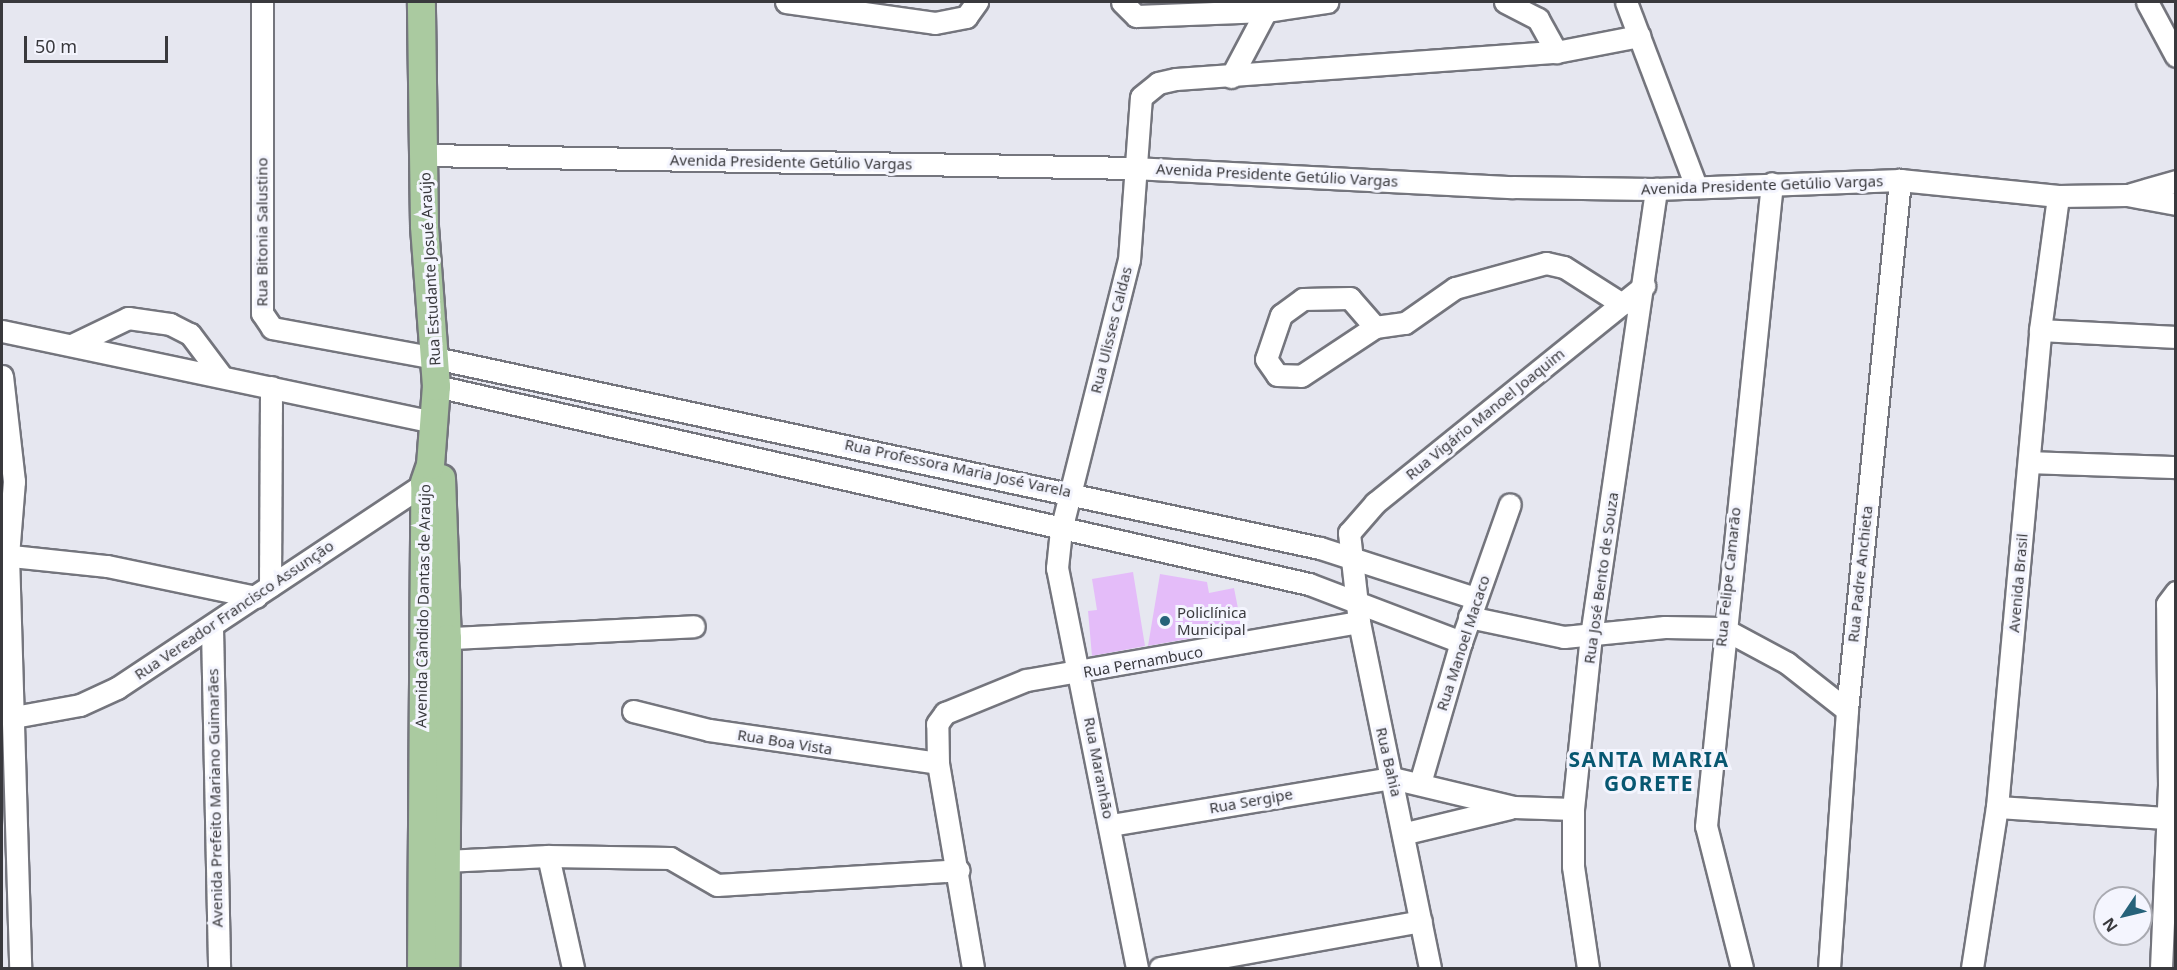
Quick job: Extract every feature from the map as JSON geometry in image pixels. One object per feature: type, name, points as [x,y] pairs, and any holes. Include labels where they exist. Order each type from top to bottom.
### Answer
[{"type":"main road","name":"Rua Estudante Josué Araújo","points":[[421,2],[425,155],[436,386],[432,474]]},
{"type":"main road","name":"Avenida Cândido Dantas de Araújo","points":[[432,474],[435,639],[433,906],[445,969]]},
{"type":"main road","name":"Avenida Cândido Dantas de Araújo","points":[[421,969],[433,906],[445,861],[434,748]]},
{"type":"street","name":"Rua Bitonia Salustino","points":[[262,2],[265,321],[272,328],[435,358]]},
{"type":"street","points":[[786,2],[935,23],[971,9]]},
{"type":"street","points":[[1129,9],[1266,11],[1327,2]]},
{"type":"street","points":[[1505,2],[1538,19],[1556,52]]},
{"type":"street","points":[[1626,2],[1696,186]]},
{"type":"street","points":[[2147,2],[2175,56]]},
{"type":"street","points":[[1231,77],[1266,11]]},
{"type":"street","points":[[1231,77],[1556,52],[1639,36]]},
{"type":"street","name":"Rua Ulisses Caldas","points":[[1057,568],[1061,530],[1129,260],[1135,125],[1146,90],[1176,79],[1231,77]]},
{"type":"street","name":"Avenida Presidente Getúlio Vargas","points":[[425,155],[1133,168],[1656,189],[1900,180],[2058,196],[2127,195],[2175,204]]},
{"type":"street","name":"Rua Padre Anchieta","points":[[1829,969],[1847,710],[1900,180]]},
{"type":"street","name":"Avenida Presidente Getúlio Vargas","points":[[2127,195],[2175,181]]},
{"type":"street","name":"Rua Felipe Camarão","points":[[1742,969],[1706,826],[1722,628],[1772,183]]},
{"type":"street","name":"Rua José Bento de Souza","points":[[1588,969],[1573,866],[1573,809],[1591,636],[1644,286],[1656,189]]},
{"type":"street","name":"Avenida Brasil","points":[[1971,969],[1997,807],[2030,462],[2040,330],[2058,196]]},
{"type":"street","points":[[1375,327],[1350,298],[1303,299],[1281,315],[1266,359],[1277,375],[1301,376],[1375,327],[1405,324],[1467,284],[1546,263],[1564,267],[1622,304]]},
{"type":"street","name":"Rua Vigário Manoel Joaquim","points":[[1348,555],[1349,533],[1375,503],[1644,286]]},
{"type":"street","points":[[74,345],[128,318],[170,324],[190,334],[220,374]]},
{"type":"street","points":[[2040,330],[2175,337]]},
{"type":"street","points":[[2,331],[220,374],[435,422]]},
{"type":"street","name":"Rua Professora Maria José Varela","points":[[435,358],[1070,492],[1348,555],[1537,636],[1591,636],[1665,627],[1722,628]]},
{"type":"street","points":[[2,376],[14,481],[5,555],[14,717],[20,969]]},
{"type":"street","points":[[436,386],[1355,598],[1461,642]]},
{"type":"street","points":[[5,555],[107,566],[263,591],[271,387]]},
{"type":"street","points":[[2030,462],[2175,467]]},
{"type":"street","name":"Rua Vereador Francisco Assunção","points":[[14,717],[80,705],[212,628],[432,474]]},
{"type":"street","name":"Rua Manoel Macaco","points":[[1420,783],[1472,607],[1510,504]]},
{"type":"street","name":"Rua Bahia","points":[[1348,555],[1359,622],[1392,778],[1406,832],[1430,969]]},
{"type":"street","name":"Rua Maranhão","points":[[1057,568],[1111,825],[1137,969]]},
{"type":"street","points":[[2161,969],[2167,818],[2172,787],[2173,750],[2167,604],[2175,591]]},
{"type":"street","name":"Rua Pernambuco","points":[[938,763],[937,724],[959,703],[1026,680],[1080,674],[1359,622]]},
{"type":"street","points":[[435,639],[694,626]]},
{"type":"street","name":"Avenida Prefeito Mariano Guimarães","points":[[212,628],[219,969]]},
{"type":"street","points":[[1722,628],[1787,663],[1847,710]]},
{"type":"street","name":"Rua Boa Vista","points":[[633,711],[730,734],[938,763]]},
{"type":"street","points":[[938,763],[959,870],[973,969]]},
{"type":"street","name":"Rua Sergipe","points":[[1111,825],[1392,778],[1514,807]]},
{"type":"street","points":[[1406,832],[1514,807],[1573,809]]},
{"type":"street","points":[[1997,807],[2167,818]]},
{"type":"street","points":[[445,861],[548,856],[670,858],[717,885],[959,870]]},
{"type":"street","points":[[548,856],[573,969]]},
{"type":"street","points":[[1160,969],[1421,921]]},
{"type":"building","points":[[1133,572],[1145,646],[1092,656],[1088,611],[1097,610],[1092,579]]},
{"type":"building","points":[[1160,574],[1207,582],[1209,593],[1234,588],[1242,629],[1148,646]]},
{"type":"place","name":"Policlínica Municipal","points":[[1165,621]]},
{"type":"district","name":"SANTA MARIA GORETE","points":[[1649,771]]}]
